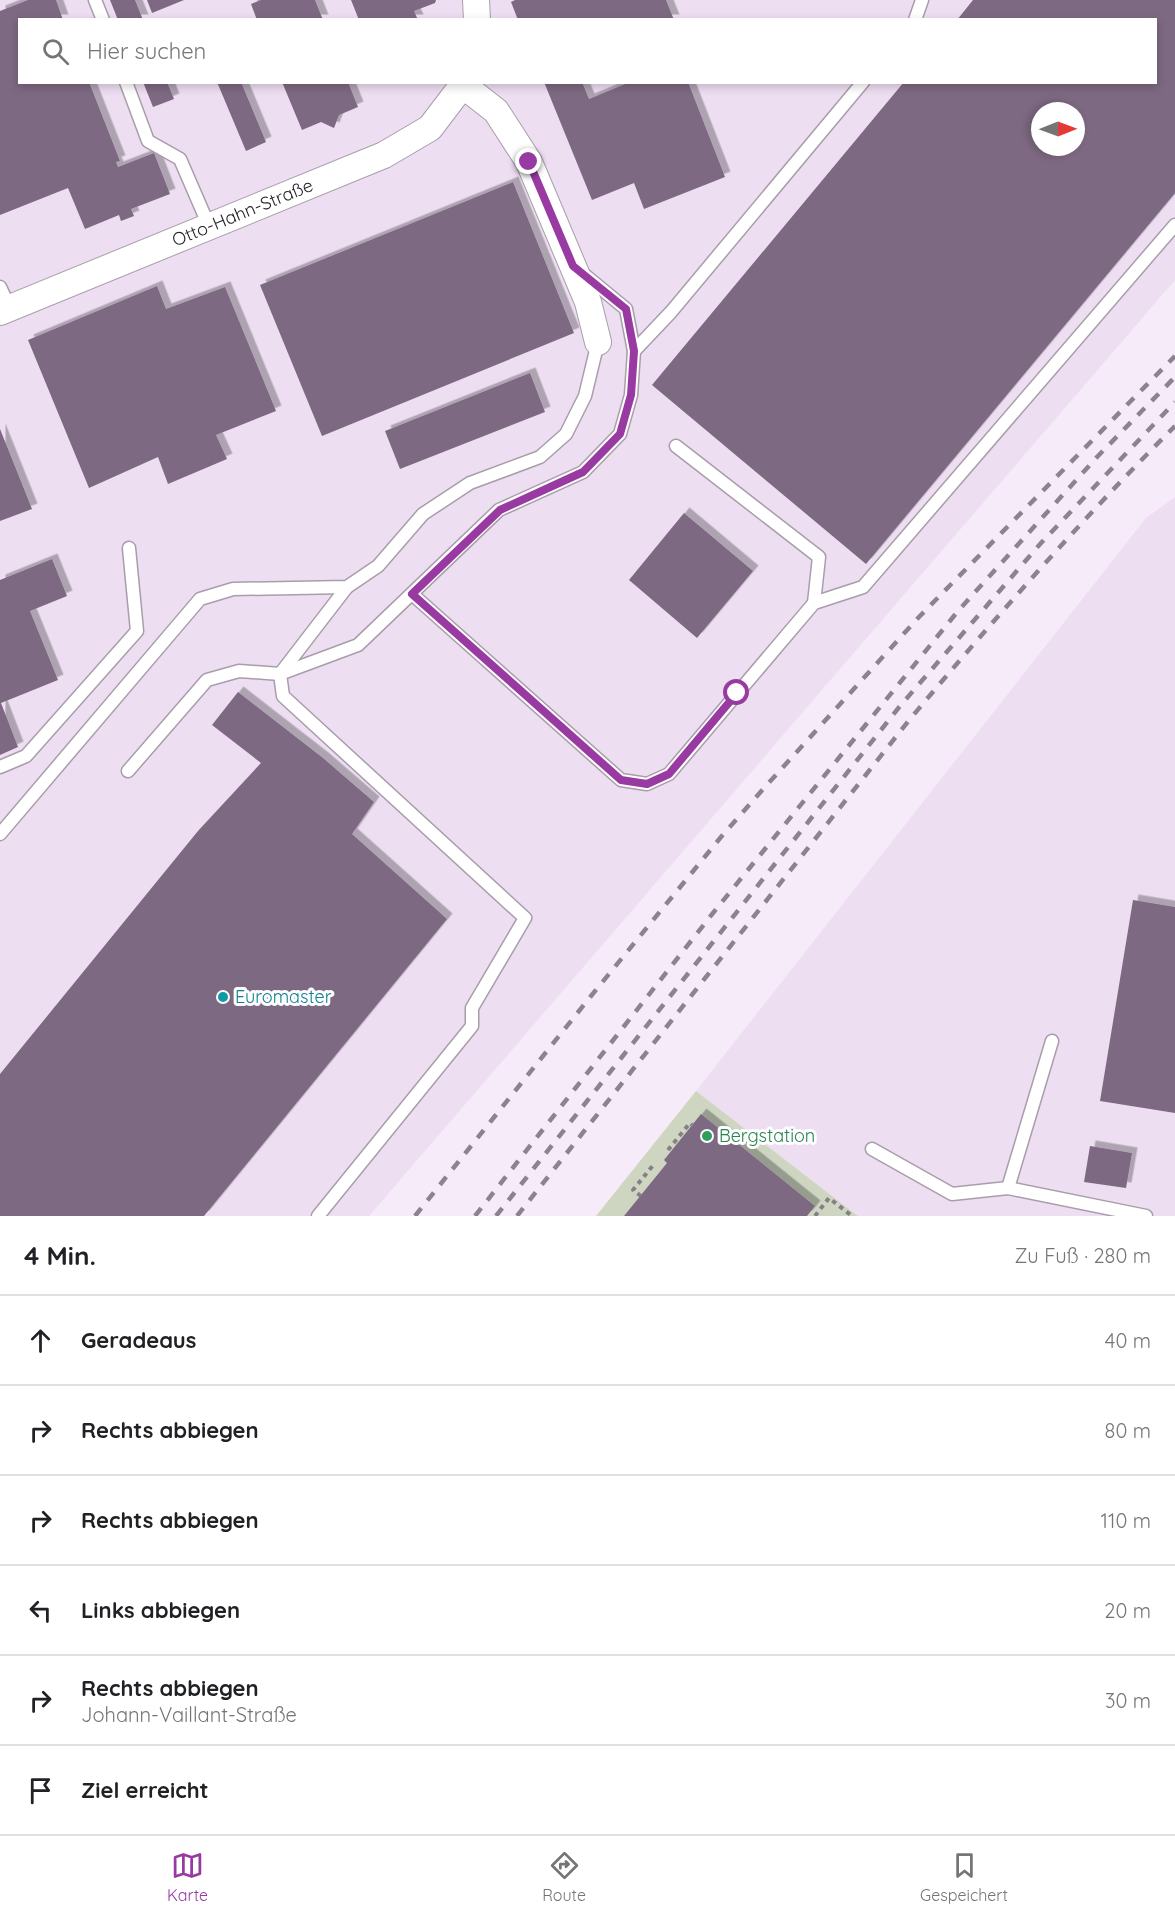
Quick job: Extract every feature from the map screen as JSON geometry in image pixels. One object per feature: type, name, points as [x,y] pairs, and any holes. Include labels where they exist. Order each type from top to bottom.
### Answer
[{"type":"street","points":[[476,0],[477,18]]},
{"type":"street","points":[[465,84],[496,111],[529,162],[588,302],[598,342]]},
{"type":"street","name":"Otto-Hahn-Straße","points":[[3,302],[209,226],[384,155],[430,128],[465,84]]},
{"type":"lane","points":[[95,0],[102,18]]},
{"type":"lane","points":[[916,18],[922,0]]},
{"type":"lane","points":[[127,84],[148,141],[180,159],[209,226]]},
{"type":"lane","points":[[634,351],[671,312],[860,84]]},
{"type":"lane","points":[[412,594],[621,780],[647,784],[669,774],[814,603],[863,587],[1175,225]]},
{"type":"lane","points":[[128,771],[207,680],[239,671],[280,674],[358,645],[500,510],[583,472],[620,434],[631,395],[634,351],[626,309],[573,266]]},
{"type":"lane","points":[[318,1216],[472,1026],[472,1008],[525,918],[283,696],[280,674],[347,587],[378,566],[423,514],[470,483],[540,457],[566,434],[585,396],[598,342]]},
{"type":"lane","points":[[675,446],[819,557],[814,603]]},
{"type":"lane","points":[[0,767],[26,756],[137,631],[129,548]]},
{"type":"lane","points":[[0,834],[200,599],[234,589],[347,587]]},
{"type":"lane","points":[[1008,1188],[1052,1041]]},
{"type":"lane","points":[[872,1149],[952,1194],[1008,1188],[1146,1216]]},
{"type":"path","points":[[668,1150],[690,1123],[692,1125]]},
{"type":"path","points":[[641,1196],[633,1190],[655,1163]]},
{"type":"path","points":[[815,1216],[830,1198],[852,1216]]},
{"type":"shaded area","points":[[0,0],[1175,0],[1175,280],[369,1216],[0,1216]]},
{"type":"shaded area","points":[[1175,497],[1175,1216],[858,1216],[696,1091],[1146,518]]},
{"type":"green space","name":"Bergstation","points":[[696,1091],[858,1216],[596,1216]]},
{"type":"building","points":[[28,0],[56,0],[62,18],[18,18],[18,84],[90,84],[120,161],[116,162],[118,167],[154,153],[170,194],[131,209],[134,216],[121,221],[119,215],[85,229],[68,188],[0,215],[0,11]]},
{"type":"building","points":[[110,0],[135,0],[142,18],[117,18]]},
{"type":"building","points":[[147,0],[184,0],[152,13]]},
{"type":"building","points":[[261,0],[315,0],[322,18],[256,18],[251,4]]},
{"type":"building","points":[[351,0],[436,0],[435,3],[414,11],[417,18],[358,18]]},
{"type":"building","points":[[515,0],[666,0],[673,18],[517,18],[511,2]]},
{"type":"building","points":[[973,0],[1175,0],[1175,193],[866,564],[652,385],[902,84],[1157,84],[1157,18],[959,18]]},
{"type":"building","points":[[144,84],[168,84],[174,99],[153,107]]},
{"type":"building","points":[[218,84],[242,84],[266,142],[246,151]]},
{"type":"building","points":[[283,84],[349,84],[358,107],[339,115],[334,128],[321,122],[302,130]]},
{"type":"building","points":[[545,84],[583,84],[589,99],[625,84],[689,84],[725,177],[644,209],[634,183],[592,200]]},
{"type":"building","points":[[513,182],[574,333],[322,436],[260,285]]},
{"type":"building","points":[[157,286],[166,309],[225,287],[276,411],[216,435],[227,459],[168,484],[158,457],[89,488],[28,340]]},
{"type":"building","points":[[530,373],[545,412],[400,469],[385,431]]},
{"type":"building","points":[[0,429],[32,509],[0,521]]},
{"type":"building","points":[[684,513],[753,571],[697,638],[629,580]]},
{"type":"building","points":[[52,559],[67,596],[30,611],[58,680],[1,703],[18,747],[0,755],[0,580]]},
{"type":"building","name":"Euromaster","points":[[238,692],[323,758],[374,802],[352,834],[447,919],[204,1216],[0,1216],[0,1074],[198,831],[261,763],[212,725]]},
{"type":"building","points":[[1133,900],[1175,907],[1175,1113],[1100,1101]]},
{"type":"building","name":"Bergstation","points":[[701,1114],[815,1206],[807,1216],[624,1216],[667,1163],[664,1160]]},
{"type":"building","points":[[1090,1146],[1132,1153],[1126,1188],[1084,1182]]},
{"type":"railway","points":[[415,1216],[591,996],[721,837],[765,787],[918,618],[1175,356]]},
{"type":"railway","points":[[475,1216],[713,913],[958,611],[1097,457],[1175,377]]},
{"type":"railway","points":[[496,1216],[900,706],[1041,543],[1175,402]]},
{"type":"railway","points":[[517,1216],[910,719],[1039,570],[1175,426]]},
{"type":"place","name":"Euromaster","points":[[223,997]]},
{"type":"place","name":"Bergstation","points":[[707,1136]]},
{"type":"route","points":[[529,162],[573,266],[626,309],[634,351],[631,395],[620,434],[583,472],[500,510],[412,594],[621,780],[647,784],[669,774],[737,693]]}]
